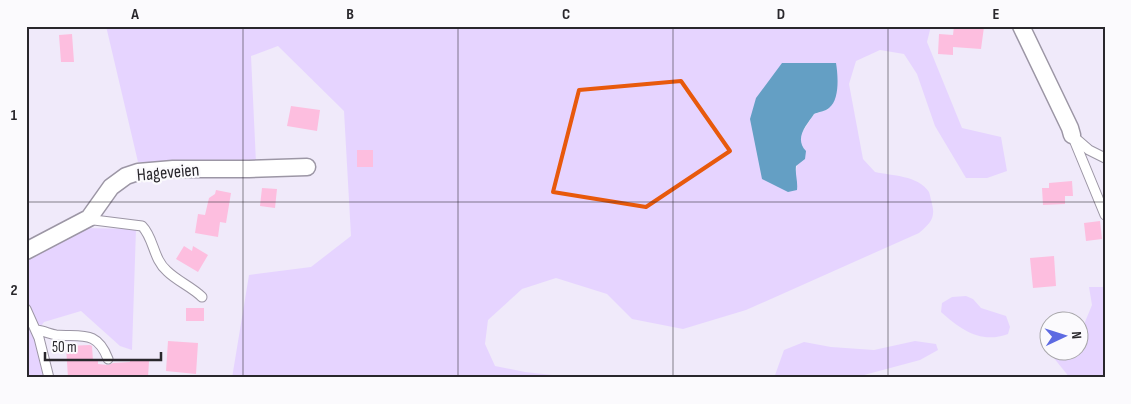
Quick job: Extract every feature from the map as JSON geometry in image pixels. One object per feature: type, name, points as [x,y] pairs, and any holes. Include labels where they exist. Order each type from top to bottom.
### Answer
[{"type":"street","points":[[1020,26],[1072,135]]},
{"type":"street","name":"Hageveien","points":[[26,251],[89,218],[111,188],[126,176],[138,172],[173,169],[307,167]]},
{"type":"lane","points":[[1072,135],[1089,150],[1105,158]]},
{"type":"lane","points":[[1072,135],[1105,215]]},
{"type":"lane","points":[[89,218],[142,226],[146,230],[157,258],[167,272],[190,286],[202,297]]},
{"type":"lane","points":[[26,309],[37,330],[49,378]]},
{"type":"lane","points":[[37,330],[54,334],[88,337],[98,341],[108,359]]},
{"type":"highlighted area","points":[[681,81],[730,151],[646,207],[553,192],[579,90]]},
{"type":"shaded area","points":[[106,26],[931,26],[927,42],[962,128],[1001,137],[1007,171],[987,178],[966,178],[935,126],[917,74],[904,54],[880,50],[856,61],[849,84],[863,159],[875,172],[912,179],[924,186],[929,192],[933,214],[929,224],[919,233],[746,310],[683,329],[632,319],[607,294],[556,278],[522,289],[488,320],[485,344],[495,366],[525,372],[579,378],[232,378],[249,275],[311,267],[351,236],[344,111],[278,46],[251,56],[256,163],[138,162]],"holes":[[[782,63],[829,109],[814,114],[800,136],[801,145],[795,176]]]},
{"type":"shaded area","points":[[81,228],[136,229],[132,350],[120,346],[81,311],[44,322],[35,335],[52,378],[26,378],[26,260]]},
{"type":"shaded area","points":[[1089,287],[1105,287],[1105,378],[1070,378],[1057,362],[1088,362],[1088,315],[1092,305]]},
{"type":"shaded area","points":[[966,296],[973,299],[981,308],[1006,316],[1010,327],[1008,334],[989,337],[972,334],[941,312],[942,303],[952,297]]},
{"type":"shaded area","points":[[915,341],[936,344],[938,350],[920,360],[853,378],[774,378],[784,350],[804,342],[831,347],[874,350]]},
{"type":"water","points":[[782,63],[836,63],[837,74],[837,93],[833,104],[828,109],[814,114],[802,132],[801,141],[806,151],[805,159],[796,166],[797,190],[788,192],[762,179],[750,119],[756,98]]},
{"type":"building","points":[[954,26],[984,27],[981,49],[953,47],[953,55],[938,54],[939,34],[953,35]]},
{"type":"building","points":[[72,34],[74,62],[61,62],[59,35]]},
{"type":"building","points":[[291,106],[320,110],[317,131],[287,126]]},
{"type":"building","points":[[357,150],[373,150],[373,167],[357,167]]},
{"type":"building","points":[[1072,181],[1073,196],[1065,196],[1065,204],[1043,205],[1042,188],[1049,188],[1049,183]]},
{"type":"building","points":[[262,188],[277,189],[275,208],[260,206]]},
{"type":"building","points":[[216,190],[231,193],[226,223],[220,222],[218,237],[195,233],[198,214],[205,215],[209,198],[215,194]]},
{"type":"building","points":[[1100,221],[1102,239],[1086,241],[1084,223]]},
{"type":"building","points":[[184,246],[192,251],[193,246],[208,255],[198,272],[176,259]]},
{"type":"building","points":[[1054,256],[1056,286],[1033,288],[1030,258]]},
{"type":"building","points":[[186,308],[204,308],[204,321],[186,321]]},
{"type":"building","points":[[168,341],[198,343],[196,374],[166,371]]},
{"type":"building","points":[[66,346],[92,346],[93,361],[98,361],[98,364],[108,365],[130,361],[149,361],[148,378],[68,378]]}]
